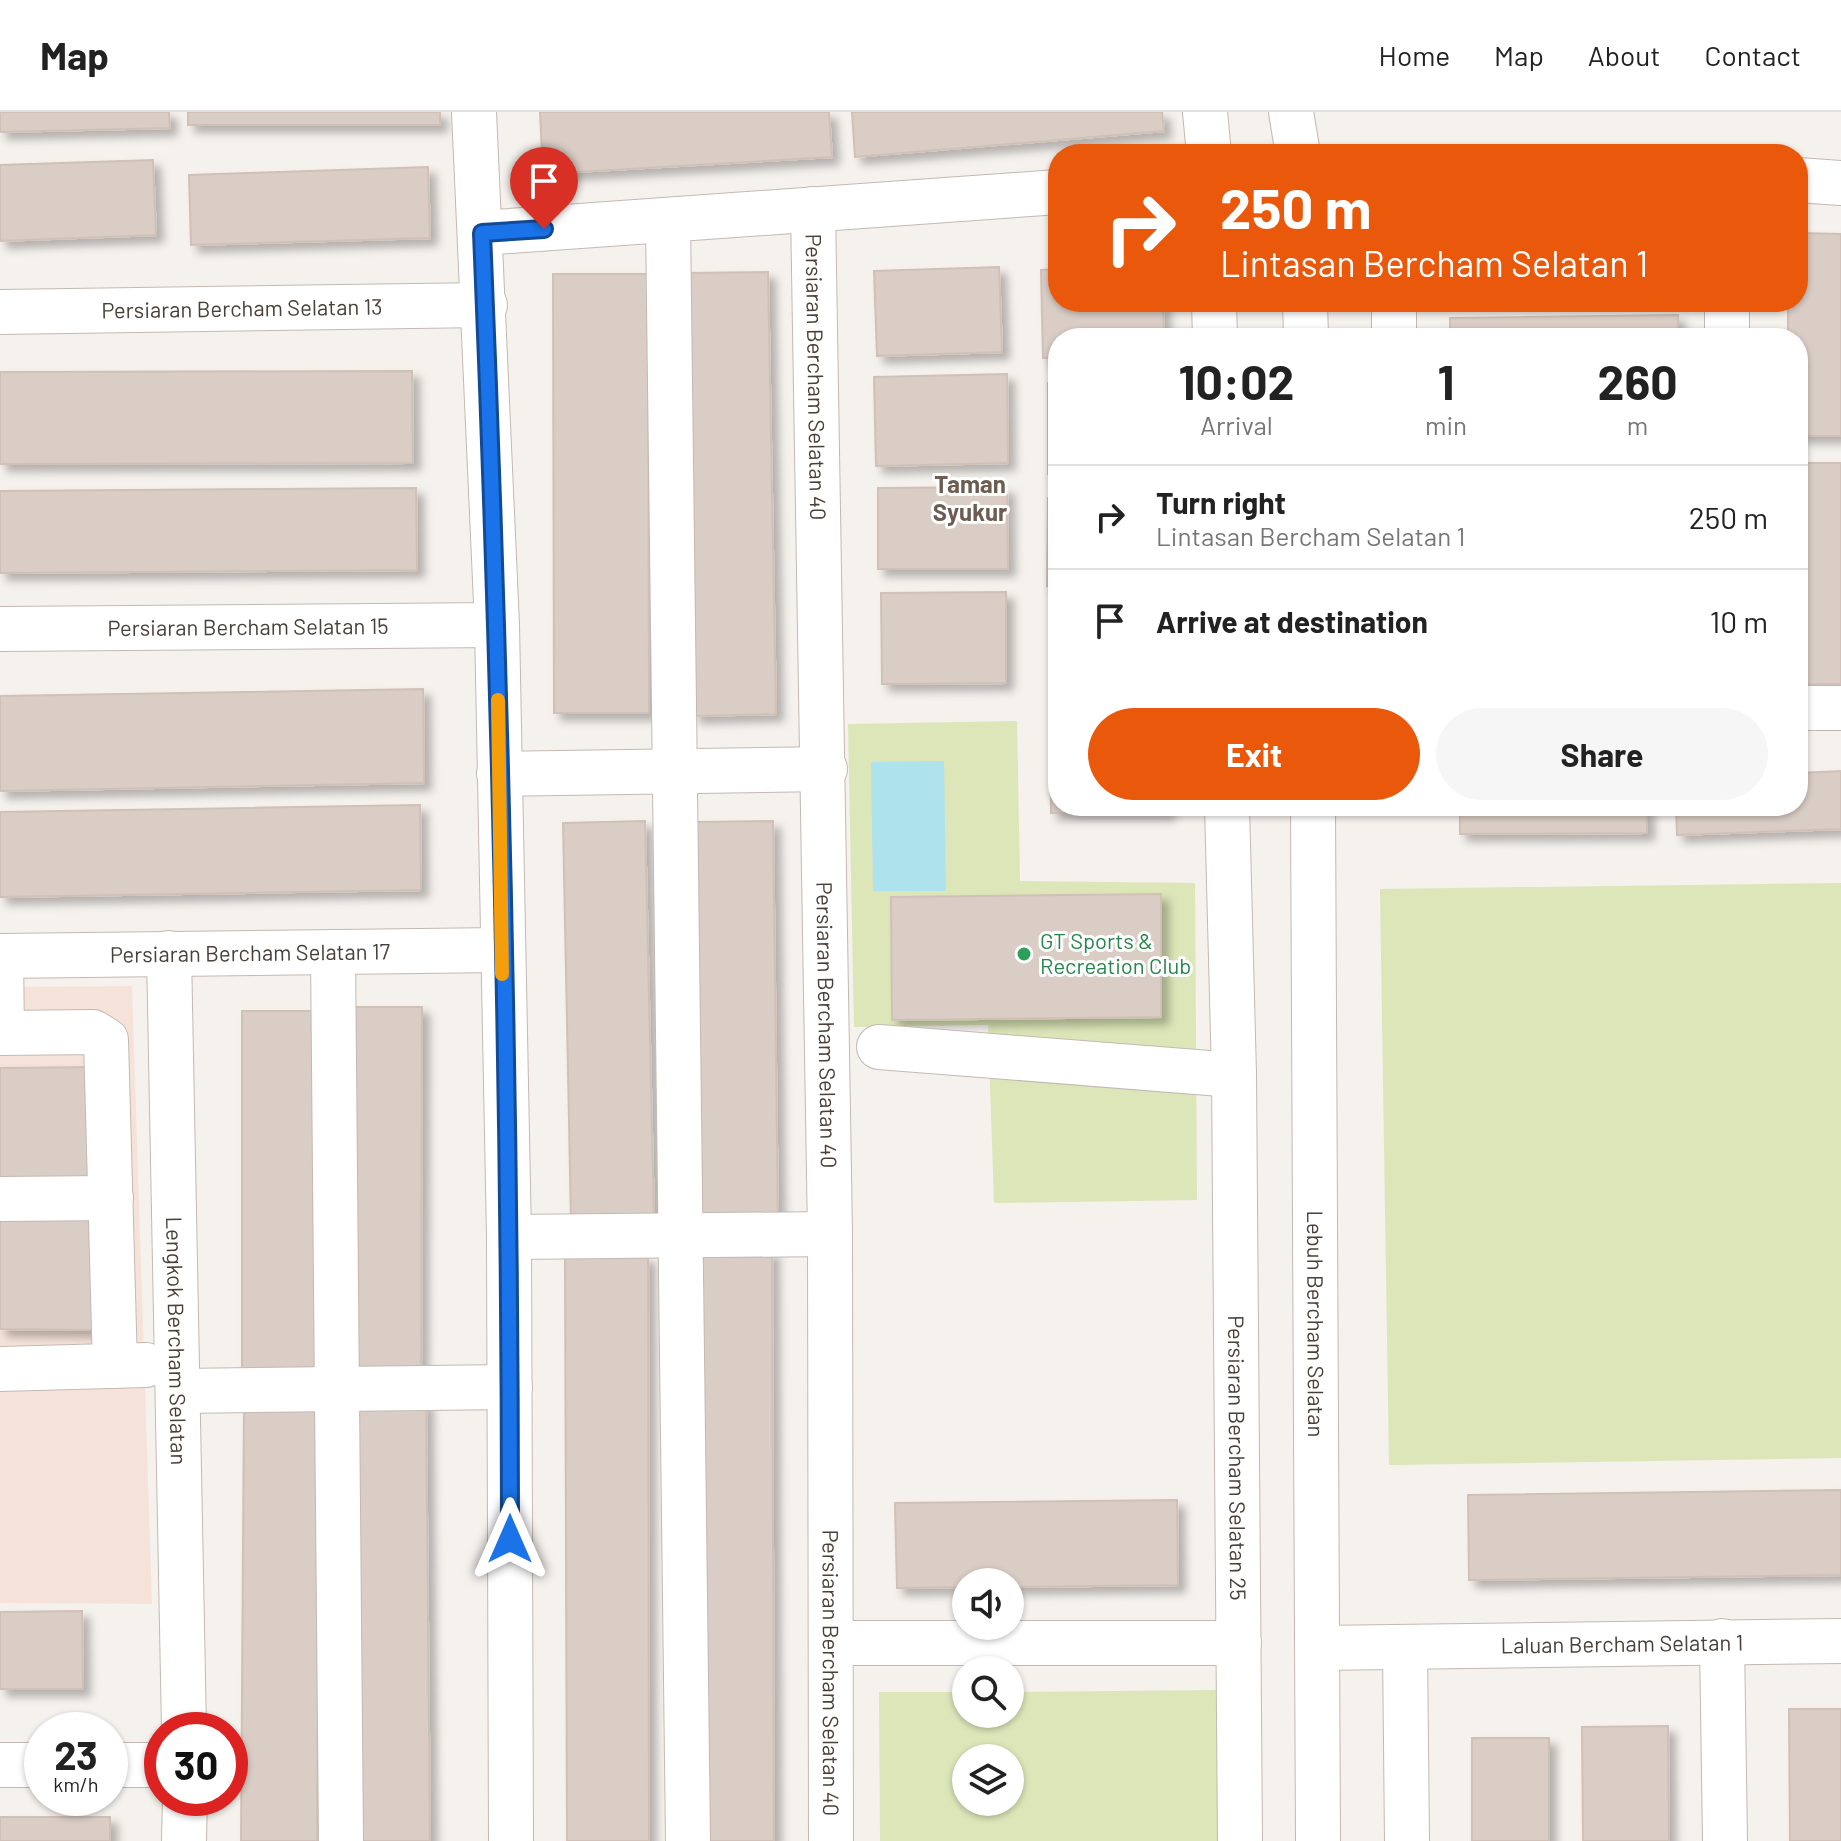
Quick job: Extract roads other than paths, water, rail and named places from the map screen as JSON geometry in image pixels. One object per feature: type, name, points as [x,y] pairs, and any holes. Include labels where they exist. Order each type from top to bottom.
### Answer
[{"type":"street","points":[[474,112],[482,233],[497,625],[509,1237],[511,1841]]},
{"type":"street","points":[[1205,112],[1208,144]]},
{"type":"street","points":[[1291,112],[1296,144]]},
{"type":"street","points":[[1808,181],[1841,183]]},
{"type":"street","points":[[482,233],[1048,193]]},
{"type":"street","name":"Persiaran Bercham Selatan 40","points":[[813,209],[825,769],[831,1841]]},
{"type":"street","points":[[668,220],[688,1841]]},
{"type":"street","name":"Persiaran Bercham Selatan 13","points":[[0,312],[485,305]]},
{"type":"street","name":"Persiaran Bercham Selatan 15","points":[[0,629],[497,625]]},
{"type":"street","points":[[1808,708],[1841,708]]},
{"type":"street","points":[[499,774],[825,769]]},
{"type":"street","name":"Persiaran Bercham Selatan 25","points":[[1227,816],[1234,1075],[1240,1841]]},
{"type":"street","name":"Lebuh Bercham Selatan","points":[[1313,816],[1318,1841]]},
{"type":"street","name":"Persiaran Bercham Selatan 17","points":[[1,956],[502,950]]},
{"type":"street","points":[[333,952],[341,1841]]},
{"type":"street","name":"Lengkok Bercham Selatan","points":[[169,953],[184,1712]]},
{"type":"street","points":[[1,956],[1,1033],[93,1032],[106,1040],[115,1366]]},
{"type":"street","points":[[879,1047],[1234,1075]]},
{"type":"street","points":[[0,1199],[111,1198]]},
{"type":"street","points":[[509,1237],[830,1234]]},
{"type":"street","points":[[0,1369],[115,1366],[179,1378],[337,1389],[510,1387]]},
{"type":"street","points":[[1722,1641],[1725,1841]]},
{"type":"street","name":"Laluan Bercham Selatan 1","points":[[1318,1648],[1841,1641]]},
{"type":"street","points":[[831,1643],[1239,1643]]},
{"type":"street","points":[[1405,1647],[1407,1841]]},
{"type":"street","points":[[0,1765],[24,1765]]},
{"type":"street","points":[[184,1841],[185,1816]]},
{"type":"water","points":[[944,761],[946,891],[873,891],[871,762]]},
{"type":"place","name":"GT Sports & Recreation Club","points":[[1024,954]]},
{"type":"district","name":"Taman Syukur","points":[[970,499]]}]
